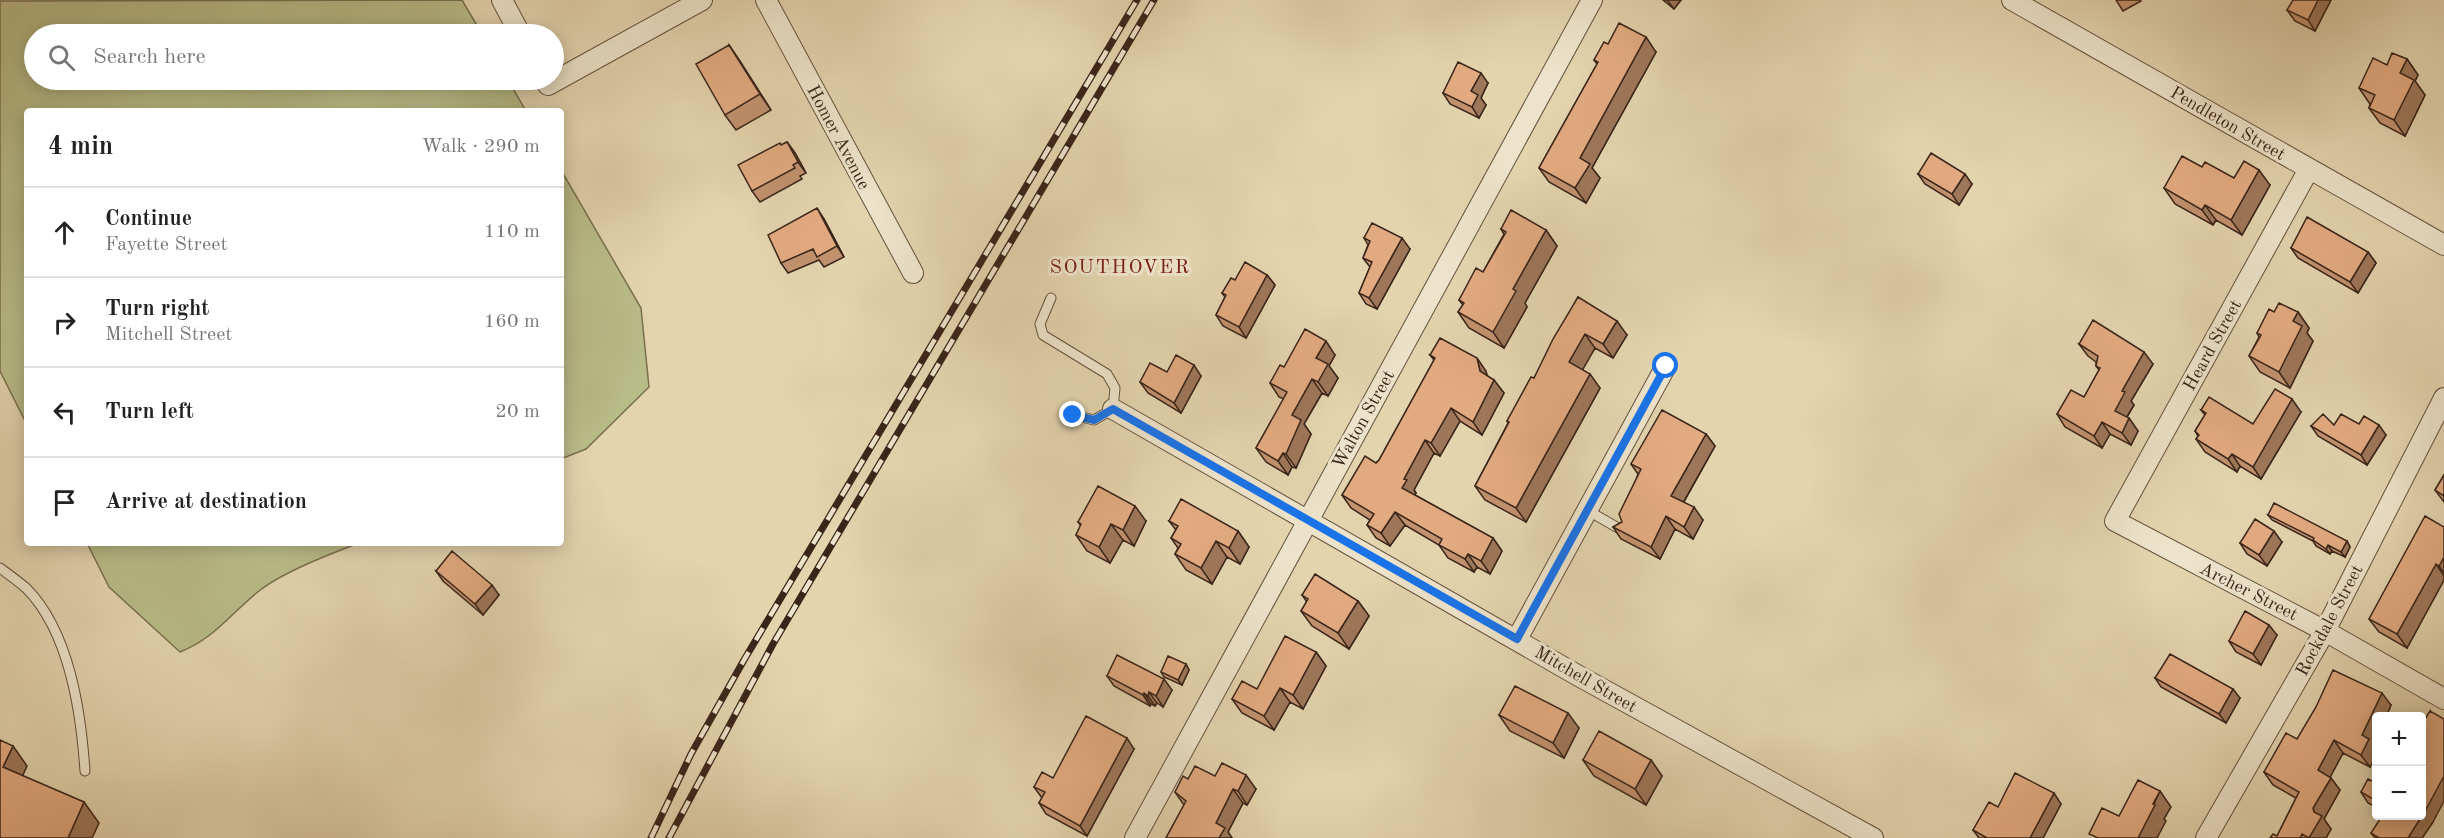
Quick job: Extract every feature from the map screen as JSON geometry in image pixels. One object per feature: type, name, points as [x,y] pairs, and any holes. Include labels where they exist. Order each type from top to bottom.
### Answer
[{"type":"street","points":[[502,0],[515,24]]},
{"type":"street","points":[[564,73],[702,0]]},
{"type":"street","name":"Homer Avenue","points":[[766,0],[913,273]]},
{"type":"street","name":"Walton Street","points":[[1136,838],[1592,0]]},
{"type":"street","name":"Pendleton Street","points":[[2012,0],[2444,245]]},
{"type":"street","name":"Heard Street","points":[[2115,521],[2309,169]]},
{"type":"street","points":[[1517,639],[1666,366]]},
{"type":"street","name":"Rockdale Street","points":[[2206,838],[2325,631],[2444,398]]},
{"type":"street","name":"Mitchell Street","points":[[1113,409],[1307,521],[1873,838]]},
{"type":"street","name":"Archer Street","points":[[2115,521],[2325,631],[2444,699]]},
{"type":"lane","points":[[1051,298],[1040,324],[1043,334],[1107,374],[1115,388],[1113,409],[1094,420],[1073,415]]},
{"type":"lane","points":[[1587,510],[1625,532]]},
{"type":"lane","points":[[0,568],[27,589],[56,631],[81,712],[85,771]]},
{"type":"green space","points":[[462,0],[476,24],[24,24],[24,90],[514,90],[524,108],[24,108],[24,419],[0,371],[0,1]]},
{"type":"green space","points":[[564,175],[641,308],[649,387],[586,449],[564,458]]},
{"type":"green space","points":[[88,546],[352,546],[307,564],[269,584],[213,633],[180,652],[109,587]]},
{"type":"building","points":[[2293,0],[2318,0],[2308,20],[2287,10]]},
{"type":"building","points":[[1619,23],[1646,37],[1580,158],[1590,164],[1575,188],[1539,168],[1598,62],[1594,60],[1604,42],[1608,44]]},
{"type":"building","points":[[729,45],[760,94],[725,115],[696,64]]},
{"type":"building","points":[[2392,53],[2407,59],[2400,73],[2414,80],[2394,120],[2369,108],[2375,95],[2359,88],[2373,58],[2387,65]]},
{"type":"building","points":[[1458,62],[1481,73],[1471,91],[1478,95],[1472,107],[1443,93]]},
{"type":"building","points":[[787,142],[798,162],[793,165],[795,168],[752,191],[738,165],[780,143],[781,145]]},
{"type":"building","points":[[1931,153],[1965,174],[1952,194],[1918,174]]},
{"type":"building","points":[[2182,156],[2202,167],[2205,162],[2234,178],[2244,161],[2259,170],[2231,220],[2205,205],[2202,210],[2164,188]]},
{"type":"building","points":[[817,208],[837,246],[817,257],[813,249],[781,263],[768,235]]},
{"type":"building","points":[[1511,210],[1546,230],[1513,289],[1516,291],[1493,332],[1458,312],[1464,303],[1459,300],[1476,268],[1483,272],[1506,232],[1501,229]]},
{"type":"building","points":[[2307,217],[2368,252],[2350,282],[2291,248]]},
{"type":"building","points":[[1372,223],[1402,238],[1369,298],[1359,293],[1372,262],[1363,258],[1370,241],[1364,238]]},
{"type":"building","points":[[1245,262],[1267,275],[1239,327],[1216,315],[1226,295],[1222,293],[1231,278],[1235,280]]},
{"type":"building","points":[[1578,297],[1617,321],[1603,344],[1585,334],[1569,362],[1590,374],[1516,508],[1475,486],[1509,422],[1507,421],[1531,377],[1534,378],[1553,339]]},
{"type":"building","points":[[2279,303],[2298,312],[2293,321],[2302,326],[2279,372],[2249,356],[2261,335],[2257,333],[2269,309],[2274,312]]},
{"type":"building","points":[[2093,320],[2144,352],[2122,391],[2125,392],[2115,411],[2129,418],[2122,433],[2102,422],[2094,436],[2057,414],[2071,390],[2084,397],[2100,368],[2096,366],[2098,356],[2079,344]]},
{"type":"building","points":[[1305,329],[1326,341],[1316,358],[1328,364],[1318,382],[1312,379],[1292,415],[1301,420],[1286,454],[1283,453],[1278,461],[1256,448],[1287,392],[1270,383],[1280,365],[1284,367]]},
{"type":"building","points":[[1440,338],[1477,358],[1480,371],[1494,380],[1473,422],[1451,408],[1431,443],[1425,440],[1404,479],[1407,480],[1402,488],[1493,538],[1481,561],[1468,554],[1465,559],[1439,545],[1442,539],[1395,512],[1381,533],[1367,525],[1374,514],[1342,495],[1365,456],[1376,463],[1379,460],[1435,358],[1430,355]]},
{"type":"building","points":[[1176,355],[1194,365],[1174,403],[1140,382],[1150,363],[1167,372]]},
{"type":"building","points":[[2275,389],[2292,399],[2253,467],[2232,454],[2228,459],[2196,439],[2199,435],[2195,431],[2206,413],[2201,410],[2209,397],[2253,424]]},
{"type":"building","points":[[1662,410],[1706,434],[1671,496],[1694,507],[1684,527],[1666,516],[1651,547],[1613,527],[1622,522],[1619,514],[1641,469],[1631,464]]},
{"type":"building","points":[[2323,414],[2334,425],[2341,414],[2359,424],[2364,416],[2379,425],[2361,455],[2311,426]]},
{"type":"building","points":[[2444,475],[2444,496],[2435,490]]},
{"type":"building","points":[[1098,486],[1135,506],[1123,530],[1111,524],[1099,547],[1076,535],[1081,524],[1078,522]]},
{"type":"building","points":[[1181,499],[1238,531],[1229,548],[1216,541],[1201,568],[1175,554],[1181,544],[1171,538],[1178,526],[1169,521]]},
{"type":"building","points":[[2274,503],[2347,541],[2341,552],[2328,545],[2326,549],[2313,540],[2314,538],[2268,515]]},
{"type":"building","points":[[2425,516],[2444,527],[2444,557],[2439,566],[2436,564],[2397,634],[2369,619]]},
{"type":"building","points":[[2255,519],[2274,531],[2259,555],[2240,543]]},
{"type":"building","points":[[452,551],[492,585],[475,604],[436,571]]},
{"type":"building","points":[[1315,574],[1358,601],[1338,633],[1301,611],[1308,599],[1302,595]]},
{"type":"building","points":[[2245,611],[2269,625],[2253,654],[2229,641]]},
{"type":"building","points":[[1285,636],[1316,652],[1293,695],[1280,688],[1264,716],[1232,699],[1242,681],[1257,689]]},
{"type":"building","points":[[2170,654],[2233,689],[2219,714],[2155,678]]},
{"type":"building","points":[[1117,655],[1164,679],[1156,696],[1149,692],[1148,696],[1144,693],[1143,695],[1107,676]]},
{"type":"building","points":[[1168,656],[1186,664],[1178,680],[1161,672]]},
{"type":"building","points":[[2333,670],[2382,693],[2362,735],[2369,739],[2361,755],[2334,740],[2318,770],[2331,778],[2313,808],[2314,812],[2322,816],[2309,838],[2302,834],[2300,838],[2270,838],[2273,834],[2277,836],[2299,792],[2264,772],[2286,733],[2297,739],[2316,707]]},
{"type":"building","points":[[1515,686],[1568,713],[1553,743],[1499,715]]},
{"type":"building","points":[[2430,711],[2444,719],[2444,776],[2426,809],[2426,766],[2426,718]]},
{"type":"building","points":[[1086,716],[1127,738],[1080,826],[1039,803],[1045,792],[1034,787],[1042,772],[1053,778]]},
{"type":"building","points":[[1599,731],[1651,760],[1635,789],[1583,760]]},
{"type":"building","points":[[0,740],[13,746],[3,767],[84,802],[68,838],[0,838]]},
{"type":"building","points":[[1222,763],[1246,775],[1238,791],[1233,789],[1216,823],[1225,828],[1219,838],[1166,838],[1186,801],[1175,792],[1183,776],[1188,779],[1195,766],[1215,776]]},
{"type":"building","points":[[2015,773],[2054,793],[2030,838],[1987,838],[1973,830],[1989,802],[1998,807]]},
{"type":"building","points":[[2368,779],[2372,781],[2372,799],[2361,792]]},
{"type":"building","points":[[2138,780],[2160,791],[2138,838],[2098,838],[2089,834],[2102,808],[2119,816]]},
{"type":"building","points":[[2379,820],[2419,820],[2408,838],[2379,838],[2371,833]]},
{"type":"railway","points":[[651,838],[691,754],[744,660],[1137,0]]},
{"type":"railway","points":[[669,838],[773,644],[1154,0]]},
{"type":"district","name":"SOUTHOVER","points":[[1120,266]]},
{"type":"route","points":[[1073,415],[1094,420],[1113,409],[1517,639],[1666,366]]}]
